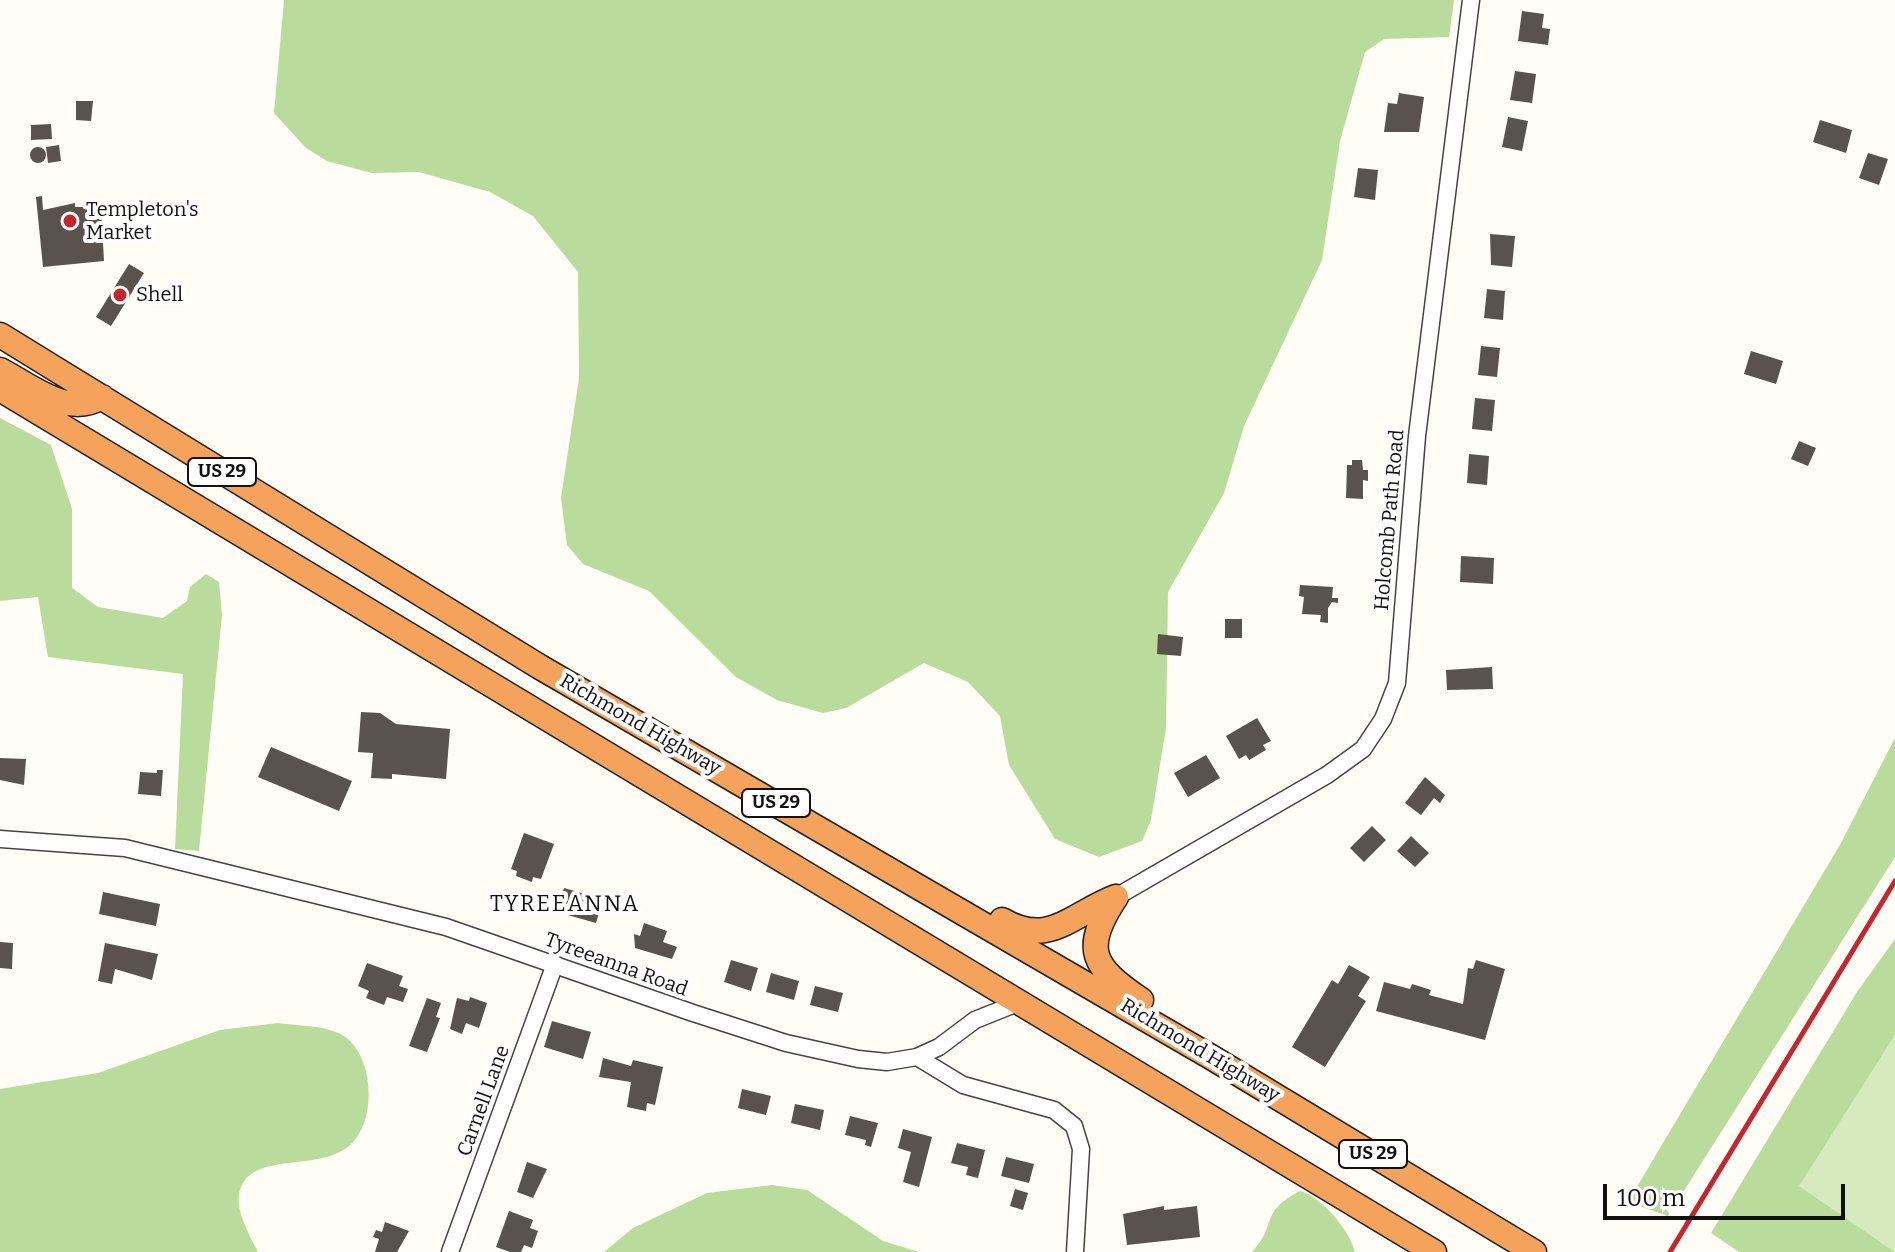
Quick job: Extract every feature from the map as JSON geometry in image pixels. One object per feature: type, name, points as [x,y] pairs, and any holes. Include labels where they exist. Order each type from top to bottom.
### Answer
[{"type":"highway","name":"Richmond Highway","points":[[0,335],[451,611],[1211,1057],[1534,1252]]},
{"type":"highway","points":[[0,370],[70,405],[85,405],[102,397]]},
{"type":"highway","name":"Richmond Highway","points":[[0,389],[1434,1252]]},
{"type":"highway","points":[[451,611],[648,713],[1017,929],[1046,932],[1116,897]]},
{"type":"highway","points":[[1116,897],[1100,921],[1093,939],[1097,956],[1107,973],[1211,1057]]},
{"type":"street","name":"Holcomb Path Road","points":[[1116,897],[1327,775],[1363,749],[1383,719],[1397,683],[1417,436],[1471,0]]},
{"type":"street","name":"Tyreeanna Road","points":[[0,839],[125,848],[446,927],[693,1013],[821,1052],[874,1061],[917,1057],[947,1042],[975,1020],[1020,1002]]},
{"type":"street","name":"Carnell Lane","points":[[450,1252],[555,964]]},
{"type":"street","points":[[917,1057],[963,1085],[1054,1110],[1074,1126],[1081,1149],[1075,1252]]},
{"type":"green space","points":[[284,0],[1454,0],[1449,37],[1384,39],[1365,52],[1340,141],[1322,260],[1244,426],[1224,493],[1168,592],[1166,728],[1151,820],[1142,841],[1099,857],[1055,839],[1009,765],[1000,716],[968,682],[924,663],[846,708],[823,713],[777,700],[736,677],[649,591],[583,564],[567,545],[561,498],[579,378],[578,272],[533,216],[490,192],[419,172],[372,173],[327,161],[306,148],[274,113]]},
{"type":"green space","points":[[0,418],[51,445],[72,509],[72,588],[98,607],[163,618],[187,601],[190,587],[206,574],[219,582],[222,615],[199,851],[175,849],[183,674],[48,657],[38,597],[0,601]]},
{"type":"green space","points":[[1895,738],[1895,857],[1668,1216],[1628,1202],[1841,843]]},
{"type":"green space","points":[[1895,939],[1895,1035],[1799,1186],[1895,1252],[1739,1252],[1711,1233],[1857,992]]},
{"type":"green space","points":[[278,1023],[337,1032],[354,1045],[366,1073],[368,1106],[365,1122],[349,1146],[322,1158],[263,1168],[243,1183],[240,1209],[258,1252],[0,1252],[0,1089],[98,1073],[220,1030]]},
{"type":"green space","points":[[1895,1035],[1895,1252],[1798,1186]]},
{"type":"green space","points":[[772,1185],[807,1190],[883,1241],[919,1252],[604,1252],[633,1228],[707,1193]]},
{"type":"green space","points":[[1300,1191],[1317,1200],[1334,1216],[1355,1252],[1252,1252],[1260,1243],[1278,1206]]},
{"type":"building","points":[[1522,11],[1544,14],[1542,28],[1550,29],[1548,45],[1518,41]]},
{"type":"building","points":[[1515,71],[1536,74],[1532,103],[1510,100]]},
{"type":"building","points":[[1399,93],[1424,97],[1419,132],[1384,132],[1388,103],[1397,104]]},
{"type":"building","points":[[76,101],[93,101],[91,121],[76,120]]},
{"type":"building","points":[[1508,117],[1528,121],[1522,151],[1502,147]]},
{"type":"building","points":[[1820,120],[1852,130],[1846,153],[1813,142]]},
{"type":"building","points":[[51,124],[52,139],[31,140],[31,125]]},
{"type":"building","points":[[59,145],[61,161],[48,163],[46,147]]},
{"type":"building","points":[[35,147],[41,147],[46,155],[44,161],[35,163],[30,158],[30,152]]},
{"type":"building","points":[[1868,153],[1888,159],[1879,185],[1859,178]]},
{"type":"building","points":[[1358,168],[1378,170],[1375,200],[1354,197]]},
{"type":"building","name":"Templeton's Market","points":[[42,196],[43,210],[75,203],[75,207],[101,207],[104,261],[43,267],[36,197]]},
{"type":"building","points":[[1490,234],[1515,236],[1512,267],[1491,265]]},
{"type":"building","name":"Shell","points":[[129,264],[144,273],[111,326],[96,317]]},
{"type":"building","points":[[1487,289],[1505,291],[1503,320],[1484,318]]},
{"type":"building","points":[[1481,346],[1500,348],[1497,377],[1478,375]]},
{"type":"building","points":[[1751,351],[1783,361],[1776,384],[1744,374]]},
{"type":"building","points":[[1475,398],[1495,400],[1492,431],[1472,429]]},
{"type":"building","points":[[1799,441],[1816,448],[1808,466],[1791,459]]},
{"type":"building","points":[[1469,454],[1489,456],[1487,485],[1467,483]]},
{"type":"building","points":[[1352,460],[1362,460],[1363,470],[1368,470],[1368,481],[1363,480],[1363,499],[1346,498],[1347,465],[1352,465]]},
{"type":"building","points":[[1461,556],[1494,558],[1493,584],[1460,582]]},
{"type":"building","points":[[1300,585],[1333,587],[1332,598],[1338,598],[1338,603],[1332,602],[1328,608],[1328,623],[1320,622],[1321,615],[1302,614],[1304,597],[1299,596]]},
{"type":"building","points":[[1225,619],[1242,619],[1242,638],[1225,638]]},
{"type":"building","points":[[1158,634],[1183,637],[1181,656],[1157,654]]},
{"type":"building","points":[[1492,667],[1493,689],[1447,690],[1446,670]]},
{"type":"building","points":[[361,712],[380,713],[396,724],[450,729],[446,779],[392,774],[392,779],[371,778],[373,753],[358,752]]},
{"type":"building","points":[[1257,718],[1271,741],[1263,745],[1266,750],[1249,760],[1246,755],[1239,759],[1226,736]]},
{"type":"building","points":[[271,747],[352,781],[339,811],[258,777]]},
{"type":"building","points":[[1206,755],[1220,778],[1188,797],[1174,773]]},
{"type":"building","points":[[0,758],[26,759],[24,785],[0,780]]},
{"type":"building","points":[[157,770],[163,770],[161,796],[138,794],[140,772],[157,773]]},
{"type":"building","points":[[1425,777],[1445,795],[1440,803],[1434,798],[1421,815],[1405,803]]},
{"type":"building","points":[[1372,826],[1386,840],[1364,862],[1350,848]]},
{"type":"building","points":[[524,833],[554,844],[541,879],[533,877],[532,882],[516,876],[517,871],[511,869]]},
{"type":"building","points":[[1411,836],[1429,853],[1415,867],[1397,851]]},
{"type":"building","points":[[564,888],[603,899],[596,923],[557,912]]},
{"type":"building","points":[[103,892],[160,904],[156,926],[99,914]]},
{"type":"building","points":[[644,923],[667,931],[663,942],[677,947],[672,959],[635,948],[634,934],[640,936]]},
{"type":"building","points":[[0,942],[13,943],[12,969],[0,968]]},
{"type":"building","points":[[105,943],[158,954],[152,980],[115,969],[112,984],[98,981]]},
{"type":"building","points":[[731,960],[758,968],[751,991],[724,982]]},
{"type":"building","points":[[1476,960],[1505,969],[1485,1040],[1376,1011],[1384,982],[1410,989],[1412,984],[1431,990],[1429,995],[1463,1004],[1468,968],[1473,969]]},
{"type":"building","points":[[367,963],[403,976],[399,986],[408,989],[403,1002],[387,997],[384,1005],[366,998],[369,991],[358,986]]},
{"type":"building","points":[[1349,965],[1370,977],[1358,996],[1366,1001],[1325,1067],[1292,1047],[1332,980],[1338,984]]},
{"type":"building","points":[[771,973],[799,981],[794,1000],[766,992]]},
{"type":"building","points":[[815,986],[843,993],[838,1012],[810,1005]]},
{"type":"building","points":[[470,997],[487,1003],[479,1028],[466,1023],[462,1034],[450,1029],[457,998],[469,1001]]},
{"type":"building","points":[[427,998],[441,1003],[436,1017],[440,1018],[427,1052],[409,1046]]},
{"type":"building","points":[[552,1021],[591,1032],[583,1059],[544,1047]]},
{"type":"building","points":[[603,1058],[631,1066],[633,1060],[663,1067],[655,1105],[647,1103],[646,1111],[627,1107],[631,1082],[599,1077]]},
{"type":"building","points":[[742,1089],[771,1096],[766,1115],[738,1108]]},
{"type":"building","points":[[795,1104],[824,1110],[820,1130],[791,1123]]},
{"type":"building","points":[[850,1116],[878,1123],[871,1147],[865,1145],[866,1140],[845,1135]]},
{"type":"building","points":[[903,1129],[932,1137],[919,1187],[903,1182],[911,1152],[898,1148]]},
{"type":"building","points":[[957,1143],[985,1150],[978,1178],[966,1175],[968,1167],[951,1163]]},
{"type":"building","points":[[1006,1157],[1034,1164],[1029,1183],[1001,1176]]},
{"type":"building","points":[[527,1162],[547,1169],[533,1198],[517,1192]]},
{"type":"building","points":[[1015,1189],[1028,1193],[1023,1210],[1010,1206]]},
{"type":"building","points":[[1164,1206],[1164,1210],[1197,1206],[1200,1237],[1127,1245],[1123,1214]]},
{"type":"building","points":[[509,1211],[533,1220],[530,1228],[538,1231],[532,1248],[524,1245],[521,1252],[510,1252],[496,1247]]},
{"type":"building","points":[[385,1222],[409,1231],[397,1252],[375,1252],[379,1239],[373,1237],[376,1230],[382,1232]]},
{"type":"railway","points":[[1670,1252],[1895,881]]},
{"type":"place","name":"Templeton's Market","points":[[70,221]]},
{"type":"place","name":"Shell","points":[[120,295]]},
{"type":"district","name":"TYREEANNA","points":[[565,905]]}]
